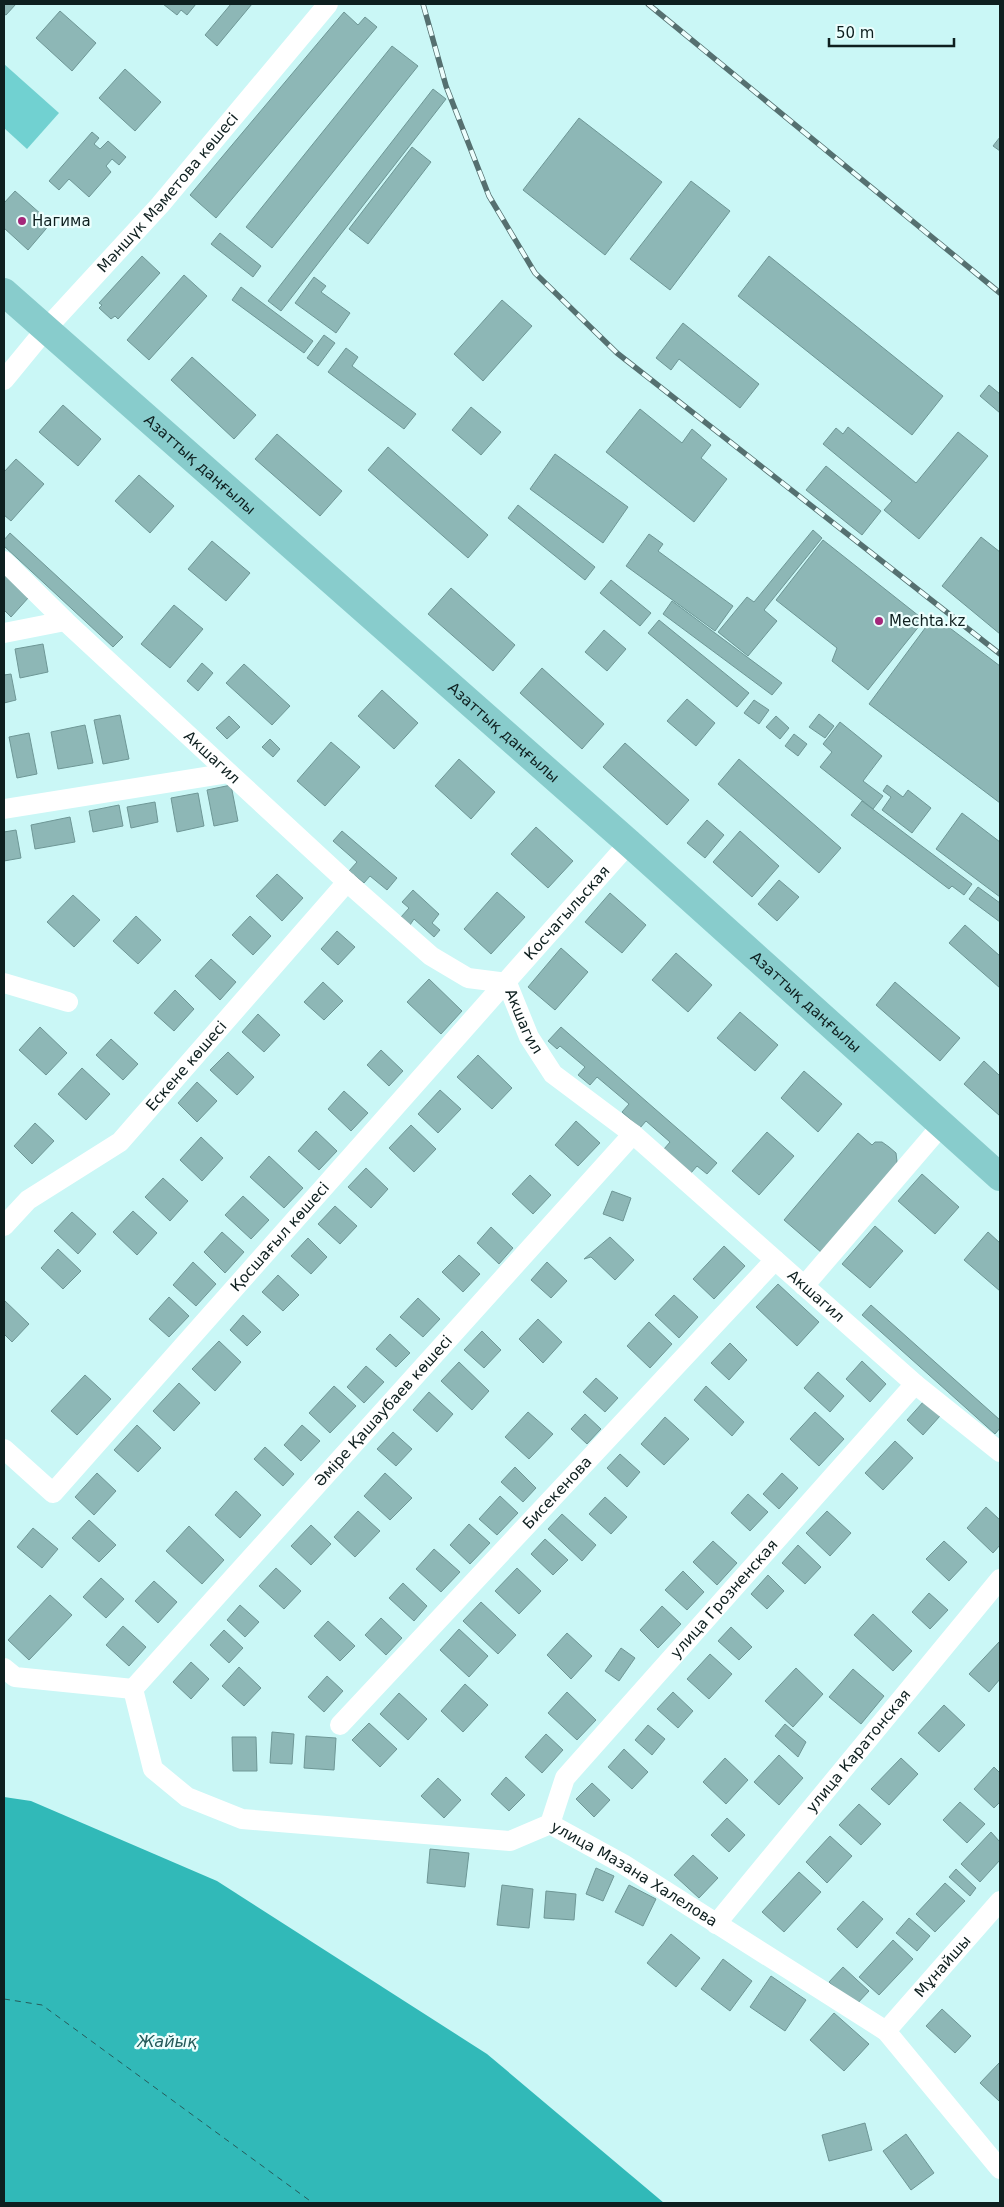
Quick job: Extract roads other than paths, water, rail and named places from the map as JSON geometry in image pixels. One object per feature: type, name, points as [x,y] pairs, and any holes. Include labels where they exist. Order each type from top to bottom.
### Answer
[{"type":"main road","name":"Азаттық даңғылы","points":[[4,292],[628,844],[1000,1177]]},
{"type":"street","name":"Мәншүк Мәметова көшесі","points":[[4,380],[45,330],[160,205],[328,4]]},
{"type":"street","name":"Акшагил","points":[[4,561],[65,621],[229,773],[347,882],[431,956],[468,978],[507,983],[529,1037],[553,1074],[633,1134],[915,1384],[1000,1452]]},
{"type":"street","points":[[4,633],[65,621]]},
{"type":"street","points":[[4,810],[229,773]]},
{"type":"street","name":"Косчагыльская","points":[[507,983],[628,844]]},
{"type":"street","name":"Ескене көшесі","points":[[4,1226],[28,1200],[120,1142],[347,882]]},
{"type":"street","points":[[4,983],[68,1002]]},
{"type":"street","name":"Қосшағыл көшесі","points":[[4,1449],[53,1493],[507,983]]},
{"type":"street","points":[[804,1286],[942,1125]]},
{"type":"street","name":"Әміре Қашаубаев көшесі","points":[[133,1689],[633,1134]]},
{"type":"street","name":"Бисекенова","points":[[340,1725],[775,1260]]},
{"type":"street","name":"улица Грозненская","points":[[550,1824],[565,1778],[915,1384]]},
{"type":"street","name":"улица Каратонская","points":[[716,1924],[1000,1579]]},
{"type":"street","points":[[4,1668],[15,1677],[133,1689]]},
{"type":"street","name":"улица Мазана Халелова","points":[[133,1689],[153,1769],[187,1797],[242,1820],[510,1841],[550,1824],[623,1864],[886,2031],[1000,2169]]},
{"type":"street","name":"Мұнайшы","points":[[886,2031],[1000,1901]]},
{"type":"water","name":"Жайық","points":[[4,1797],[31,1801],[217,1881],[487,2054],[664,2203],[4,2203]]},
{"type":"railway","points":[[423,4],[446,86],[489,196],[535,273],[617,353],[1000,654]]},
{"type":"railway","points":[[648,4],[1000,293]]},
{"type":"place","name":"Нагима","points":[[22,221]]},
{"type":"place","name":"Mechta.kz","points":[[879,621]]}]
